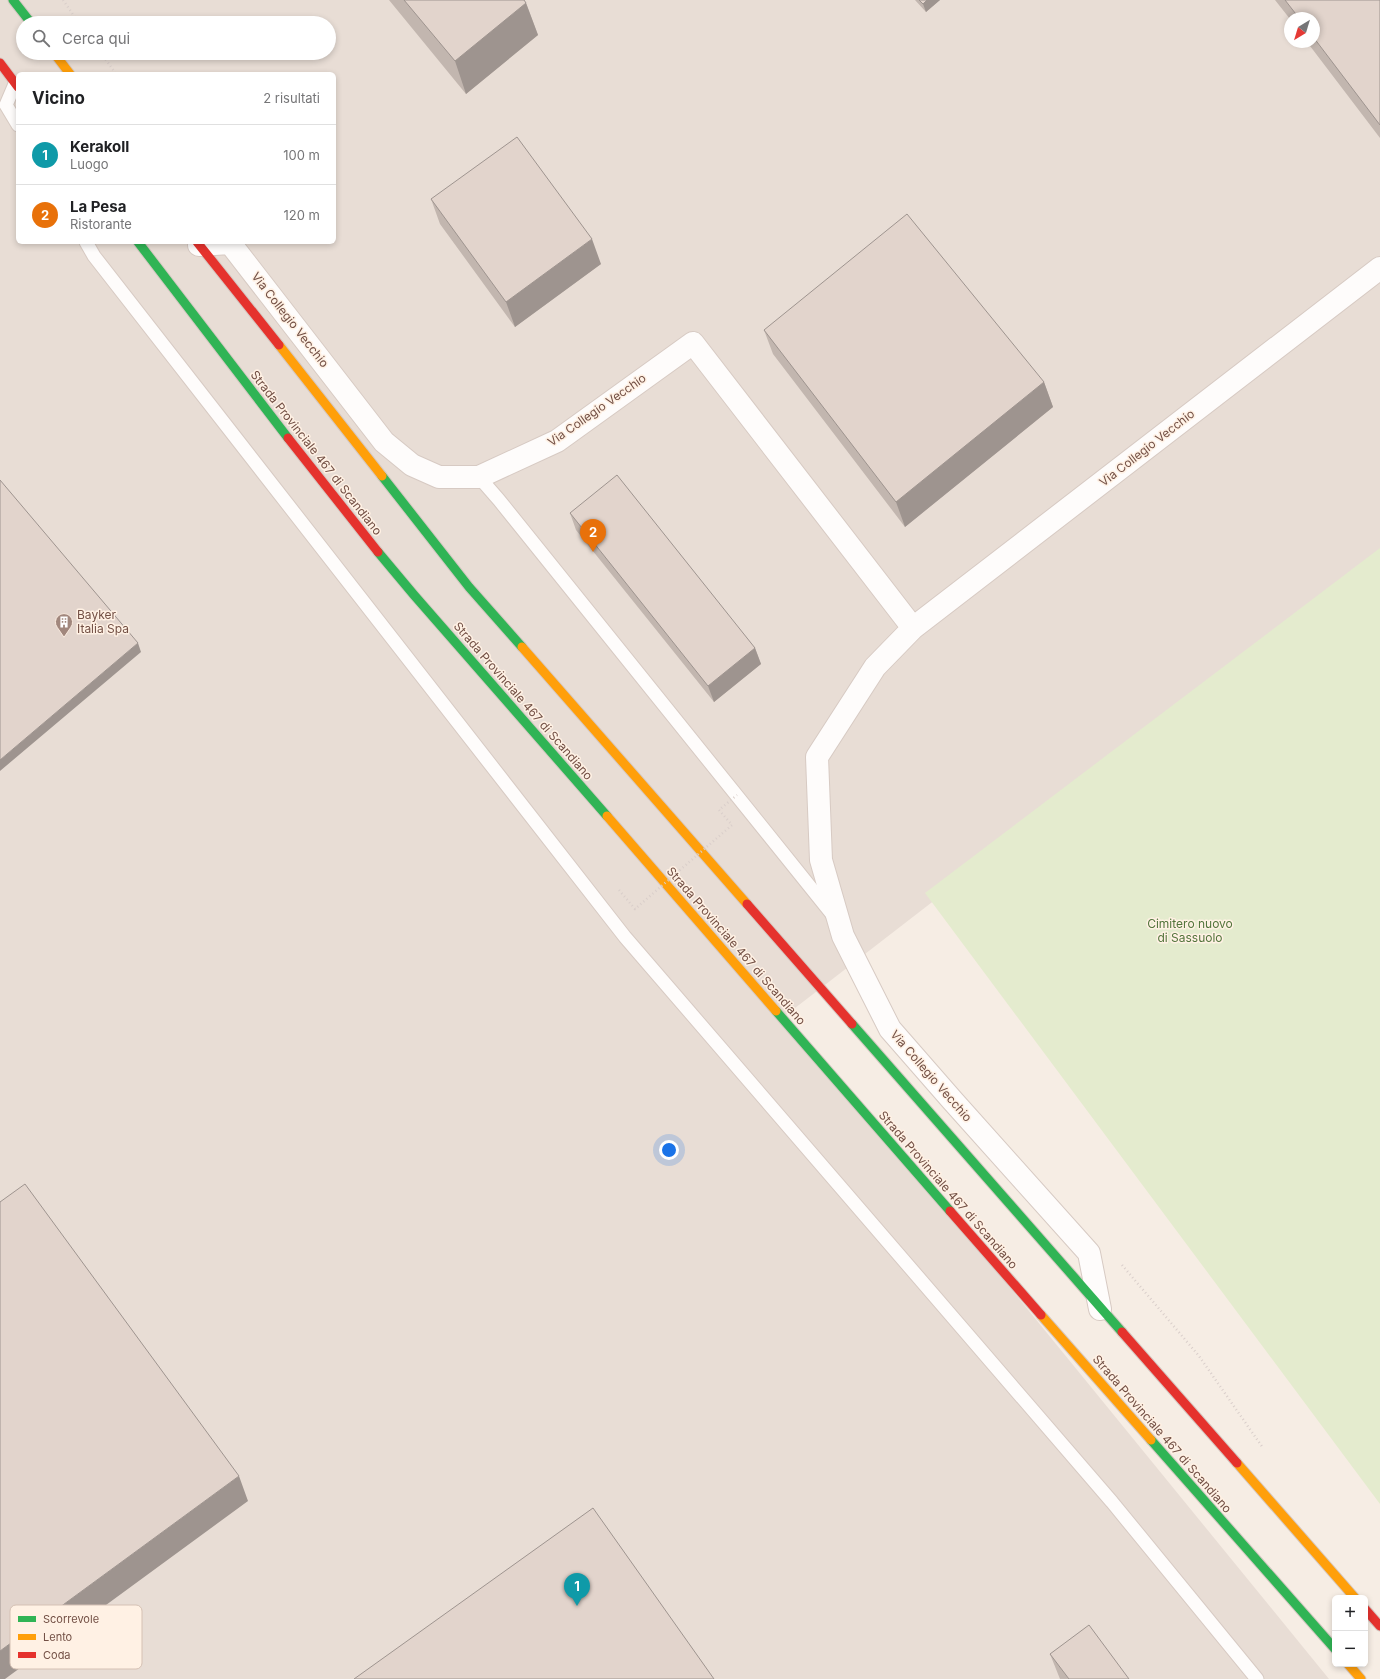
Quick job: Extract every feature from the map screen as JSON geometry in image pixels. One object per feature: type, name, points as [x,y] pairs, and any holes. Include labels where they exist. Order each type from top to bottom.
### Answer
[{"type":"main road","points":[[13,0],[26,16]]},
{"type":"main road","points":[[59,60],[68,72]]},
{"type":"main road","points":[[0,63],[16,84]]},
{"type":"main road","name":"Strada Provinciale 467 di Scandiano","points":[[140,244],[319,479],[414,595],[1086,1367],[1332,1646]]},
{"type":"main road","points":[[199,244],[469,586],[1100,1309],[1352,1595]]},
{"type":"main road","points":[[1368,1612],[1380,1626]]},
{"type":"main road","points":[[1351,1667],[1361,1679]]},
{"type":"street","name":"Via Collegio Vecchio","points":[[231,244],[384,442],[412,465],[439,477],[479,477],[557,441],[693,343],[913,628]]},
{"type":"street","name":"Via Collegio Vecchio","points":[[1100,1309],[1090,1253],[890,1029],[843,936],[821,860],[817,757],[875,667],[913,628],[1380,268]]},
{"type":"lane","points":[[16,87],[6,105],[16,122]]},
{"type":"lane","points":[[87,244],[94,256],[625,937],[1107,1496],[1257,1679]]},
{"type":"lane","points":[[479,477],[500,500],[840,923]]},
{"type":"path","points":[[63,0],[75,16]]},
{"type":"path","points":[[107,60],[115,72]]},
{"type":"path","points":[[619,890],[635,909],[732,826],[719,810],[737,795]]},
{"type":"shaded area","points":[[0,0],[1380,0],[1380,556],[786,1015],[862,1106],[1329,1679],[0,1679]]},
{"type":"green space","name":"Cimitero nuovo di Sassuolo","points":[[1380,548],[1380,1504],[925,893]]},
{"type":"building","points":[[404,0],[524,0],[526,3],[455,61]]},
{"type":"building","points":[[919,0],[927,0],[923,4]]},
{"type":"building","points":[[1285,0],[1380,0],[1380,125],[1320,46],[1320,12],[1294,12]]},
{"type":"building","points":[[517,137],[592,239],[506,302],[431,199]]},
{"type":"building","points":[[907,214],[1044,382],[896,502],[764,330]]},
{"type":"building","points":[[617,475],[755,648],[708,686],[570,513]]},
{"type":"building","name":"Bayker Italia Spa","points":[[0,480],[138,643],[0,760]]},
{"type":"building","points":[[25,1184],[239,1476],[63,1605],[10,1605],[10,1644],[0,1651],[0,1202]]},
{"type":"building","points":[[593,1508],[714,1679],[354,1679]]},
{"type":"building","points":[[1089,1625],[1129,1679],[1069,1679],[1050,1654]]},
{"type":"traffic: fast","points":[[13,0],[26,16]]},
{"type":"traffic: fast","points":[[140,244],[288,438]]},
{"type":"traffic: fast","points":[[382,476],[469,587],[522,647]]},
{"type":"traffic: fast","points":[[378,552],[607,816]]},
{"type":"traffic: fast","points":[[776,1011],[950,1211]]},
{"type":"traffic: fast","points":[[852,1024],[1122,1332]]},
{"type":"traffic: fast","points":[[1151,1440],[1332,1646]]},
{"type":"traffic: slow","points":[[59,60],[68,72]]},
{"type":"traffic: slow","points":[[279,345],[382,476]]},
{"type":"traffic: slow","points":[[522,647],[747,904]]},
{"type":"traffic: slow","points":[[607,816],[776,1011]]},
{"type":"traffic: slow","points":[[1041,1315],[1151,1440]]},
{"type":"traffic: slow","points":[[1237,1463],[1352,1595]]},
{"type":"traffic: slow","points":[[1351,1667],[1361,1679]]},
{"type":"traffic: jam","points":[[0,63],[16,84]]},
{"type":"traffic: jam","points":[[199,244],[279,345]]},
{"type":"traffic: jam","points":[[288,438],[378,552]]},
{"type":"traffic: jam","points":[[747,904],[852,1024]]},
{"type":"traffic: jam","points":[[950,1211],[1041,1315]]},
{"type":"traffic: jam","points":[[1122,1332],[1237,1463]]},
{"type":"traffic: jam","points":[[1368,1612],[1380,1626]]},
{"type":"place","name":"La Pesa","points":[[593,552]]},
{"type":"place","name":"Bayker Italia Spa","points":[[64,637]]},
{"type":"place","name":"Kerakoll","points":[[577,1606]]}]
